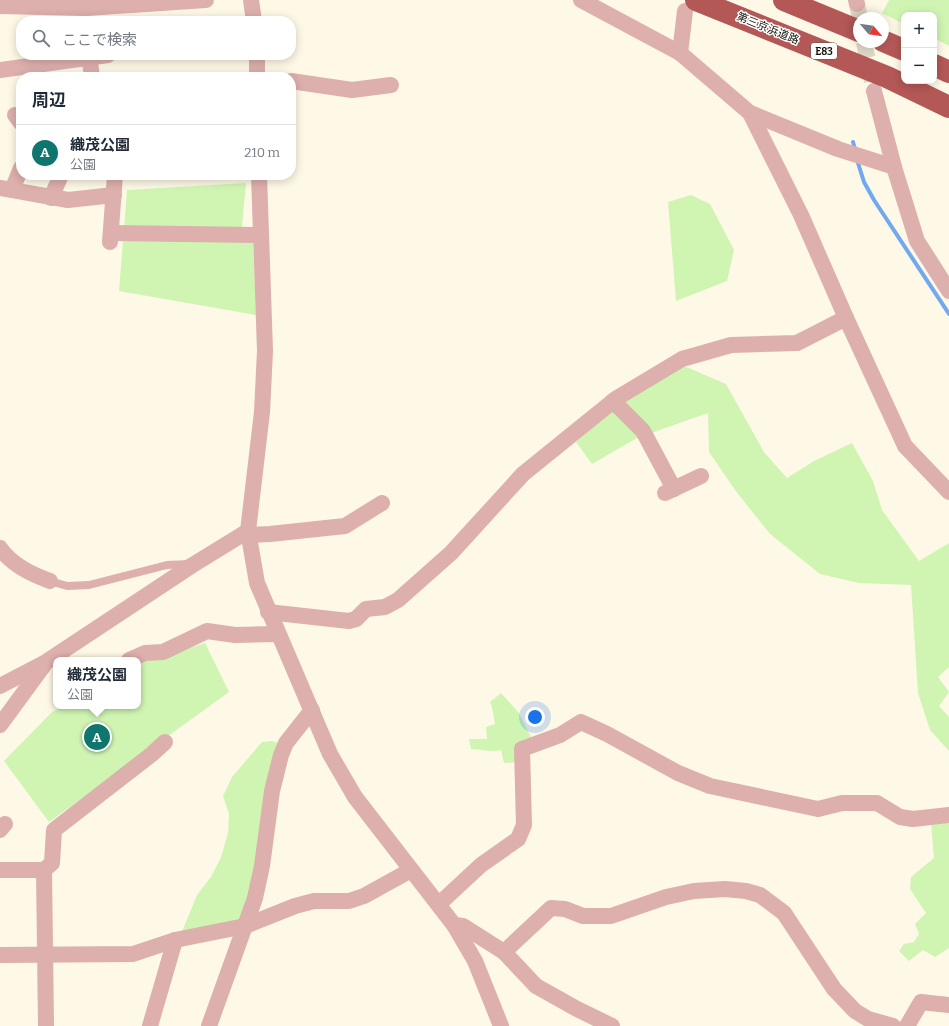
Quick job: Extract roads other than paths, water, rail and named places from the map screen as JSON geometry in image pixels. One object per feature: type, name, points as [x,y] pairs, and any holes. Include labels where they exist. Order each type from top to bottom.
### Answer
[{"type":"highway","points":[[784,0],[853,29]]},
{"type":"highway","name":"第三京浜道路","points":[[691,6],[887,77],[949,107]]},
{"type":"highway","points":[[889,44],[901,49]]},
{"type":"highway","points":[[937,66],[949,72]]},
{"type":"street","points":[[0,6],[86,15],[206,0]]},
{"type":"street","points":[[251,0],[253,16]]},
{"type":"street","points":[[581,0],[680,53],[750,113],[838,149],[894,167]]},
{"type":"street","points":[[680,53],[691,6]]},
{"type":"street","points":[[0,70],[64,60]]},
{"type":"street","points":[[90,60],[91,72]]},
{"type":"street","points":[[257,60],[259,72]]},
{"type":"street","points":[[296,82],[352,90],[390,85]]},
{"type":"street","points":[[874,91],[894,167],[917,241],[949,291]]},
{"type":"street","points":[[750,113],[801,214],[846,318],[905,446],[949,492]]},
{"type":"street","points":[[16,175],[6,189],[68,200],[114,195]]},
{"type":"street","points":[[51,198],[59,180]]},
{"type":"street","points":[[115,180],[111,237],[261,235]]},
{"type":"street","points":[[259,180],[265,359],[262,412],[248,533],[257,583],[268,612],[330,754],[355,797],[439,904],[454,926],[475,961],[501,1026]]},
{"type":"street","points":[[268,612],[349,621],[356,619],[366,609],[385,606],[398,600],[451,553],[523,474],[613,402],[682,359],[731,345],[797,343],[846,318]]},
{"type":"street","points":[[613,402],[643,431],[669,491],[701,476]]},
{"type":"street","points":[[57,657],[195,564],[248,533],[270,534],[345,526],[382,503]]},
{"type":"street","points":[[0,548],[4,554],[31,574],[50,581]]},
{"type":"street","points":[[136,657],[145,653],[164,652],[207,631],[235,635],[278,634]]},
{"type":"street","points":[[0,686],[53,660]]},
{"type":"street","points":[[0,725],[53,660]]},
{"type":"street","points":[[208,1026],[255,898],[262,866],[272,791],[281,755],[286,743],[312,710]]},
{"type":"street","points":[[439,904],[481,865],[518,839],[524,825],[522,749],[560,735],[581,722],[607,734],[678,773],[710,786],[818,809],[842,803],[877,804],[900,817],[913,819],[949,815]]},
{"type":"street","points":[[0,870],[44,870],[52,863],[54,830],[152,754],[164,742]]},
{"type":"street","points":[[44,870],[46,1026]]},
{"type":"street","points":[[0,955],[132,954],[175,940],[245,926],[295,906],[314,901],[348,901],[364,896],[411,870]]},
{"type":"street","points":[[504,952],[551,908],[565,909],[582,916],[611,916],[666,896],[694,891],[725,889],[746,890],[760,895],[784,914],[834,989],[855,1011],[868,1019],[893,1026]]},
{"type":"street","points":[[454,926],[463,926],[504,952],[536,986],[577,1009],[612,1026]]},
{"type":"street","points":[[150,1026],[175,940]]},
{"type":"street","points":[[907,1026],[921,1002],[949,1005]]},
{"type":"lane","points":[[50,581],[67,586],[89,585],[167,565],[195,564]]},
{"type":"waterway","points":[[853,142],[855,149]]},
{"type":"waterway","points":[[858,163],[864,182],[874,200],[949,314]]},
{"type":"tunnel","points":[[857,4],[859,12]]},
{"type":"tunnel","points":[[865,48],[874,91]]},
{"type":"place","name":"織茂公園","points":[[97,737]]}]
